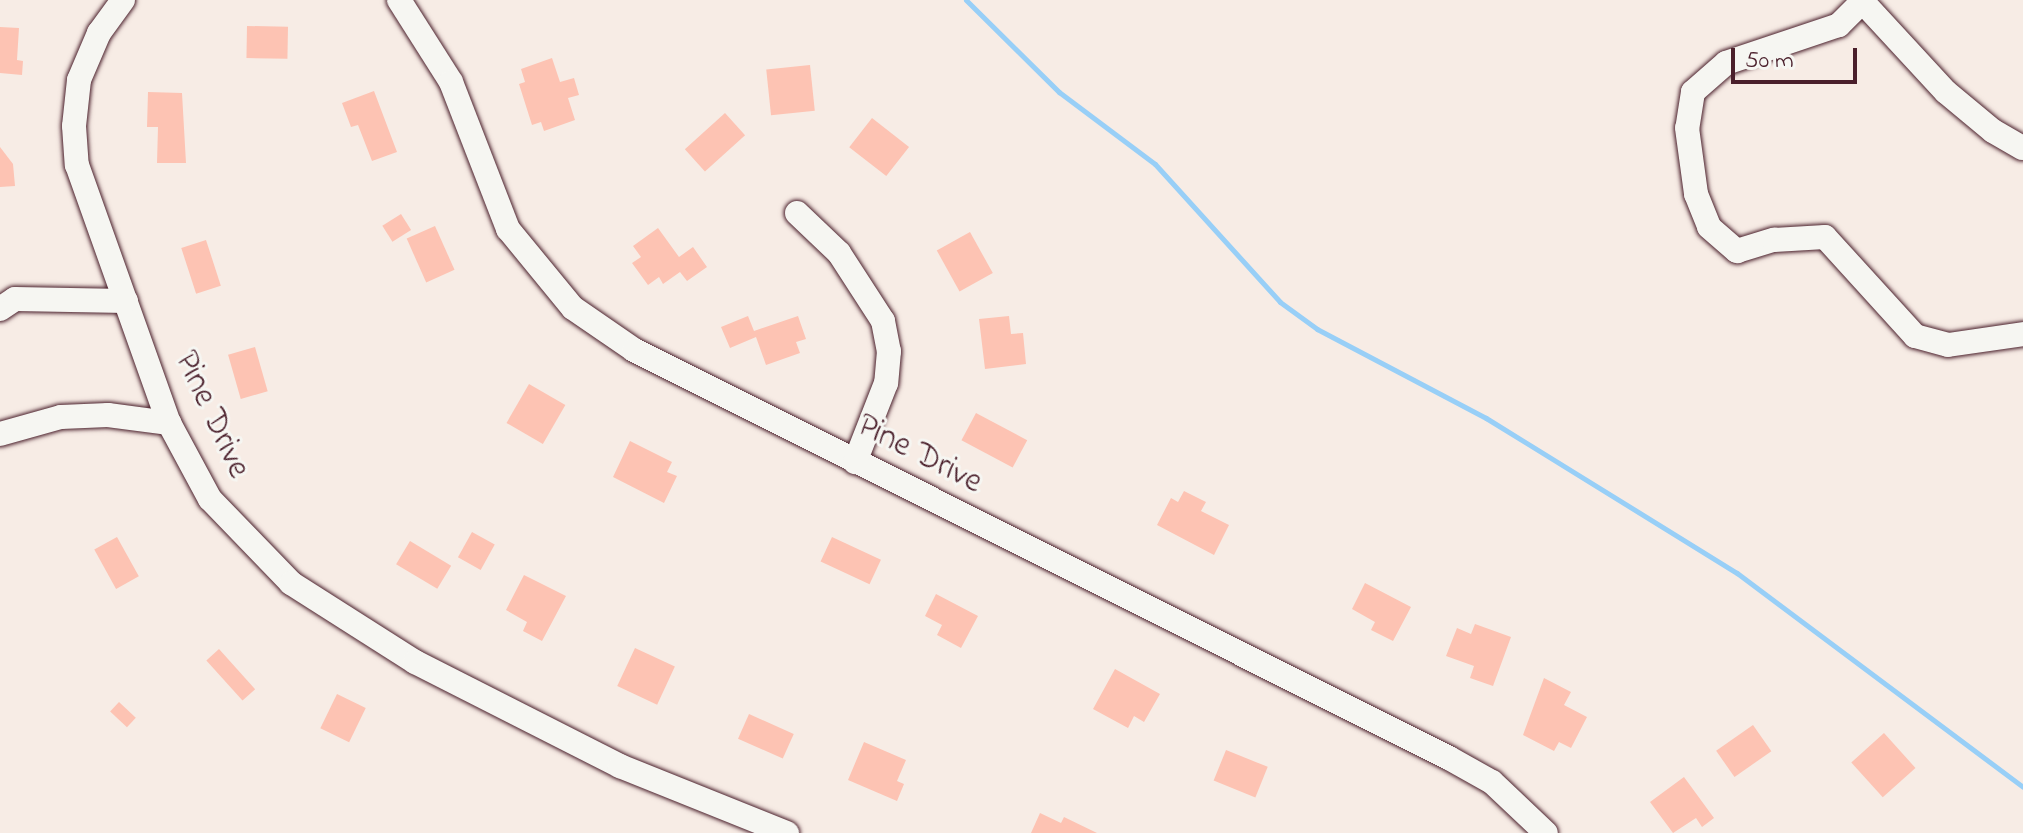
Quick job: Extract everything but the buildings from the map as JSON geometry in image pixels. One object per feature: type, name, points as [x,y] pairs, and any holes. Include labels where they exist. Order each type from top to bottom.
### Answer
[{"type":"street","name":"Pine Drive","points":[[123,0],[99,33],[79,80],[74,126],[77,165],[169,423],[210,499],[249,545],[291,583],[350,624],[484,700],[620,766],[787,833]]},
{"type":"street","name":"Pine Drive","points":[[399,0],[451,82],[508,229],[573,308],[634,350],[1449,758],[1492,782],[1546,833]]},
{"type":"street","points":[[2023,148],[1993,131],[1946,92],[1861,1],[1839,25],[1726,63],[1693,92],[1687,128],[1696,194],[1709,227],[1737,251],[1774,240],[1825,237],[1915,336],[1948,345],[2023,334]]},
{"type":"street","points":[[797,213],[839,253],[883,321],[889,351],[886,383],[855,462]]},
{"type":"street","points":[[0,309],[15,299],[126,301]]},
{"type":"street","points":[[0,434],[61,417],[108,415],[169,423]]},
{"type":"waterway","points":[[966,0],[1059,92],[1155,164],[1280,302],[1317,329],[1486,418],[1737,573],[2023,787]]}]
